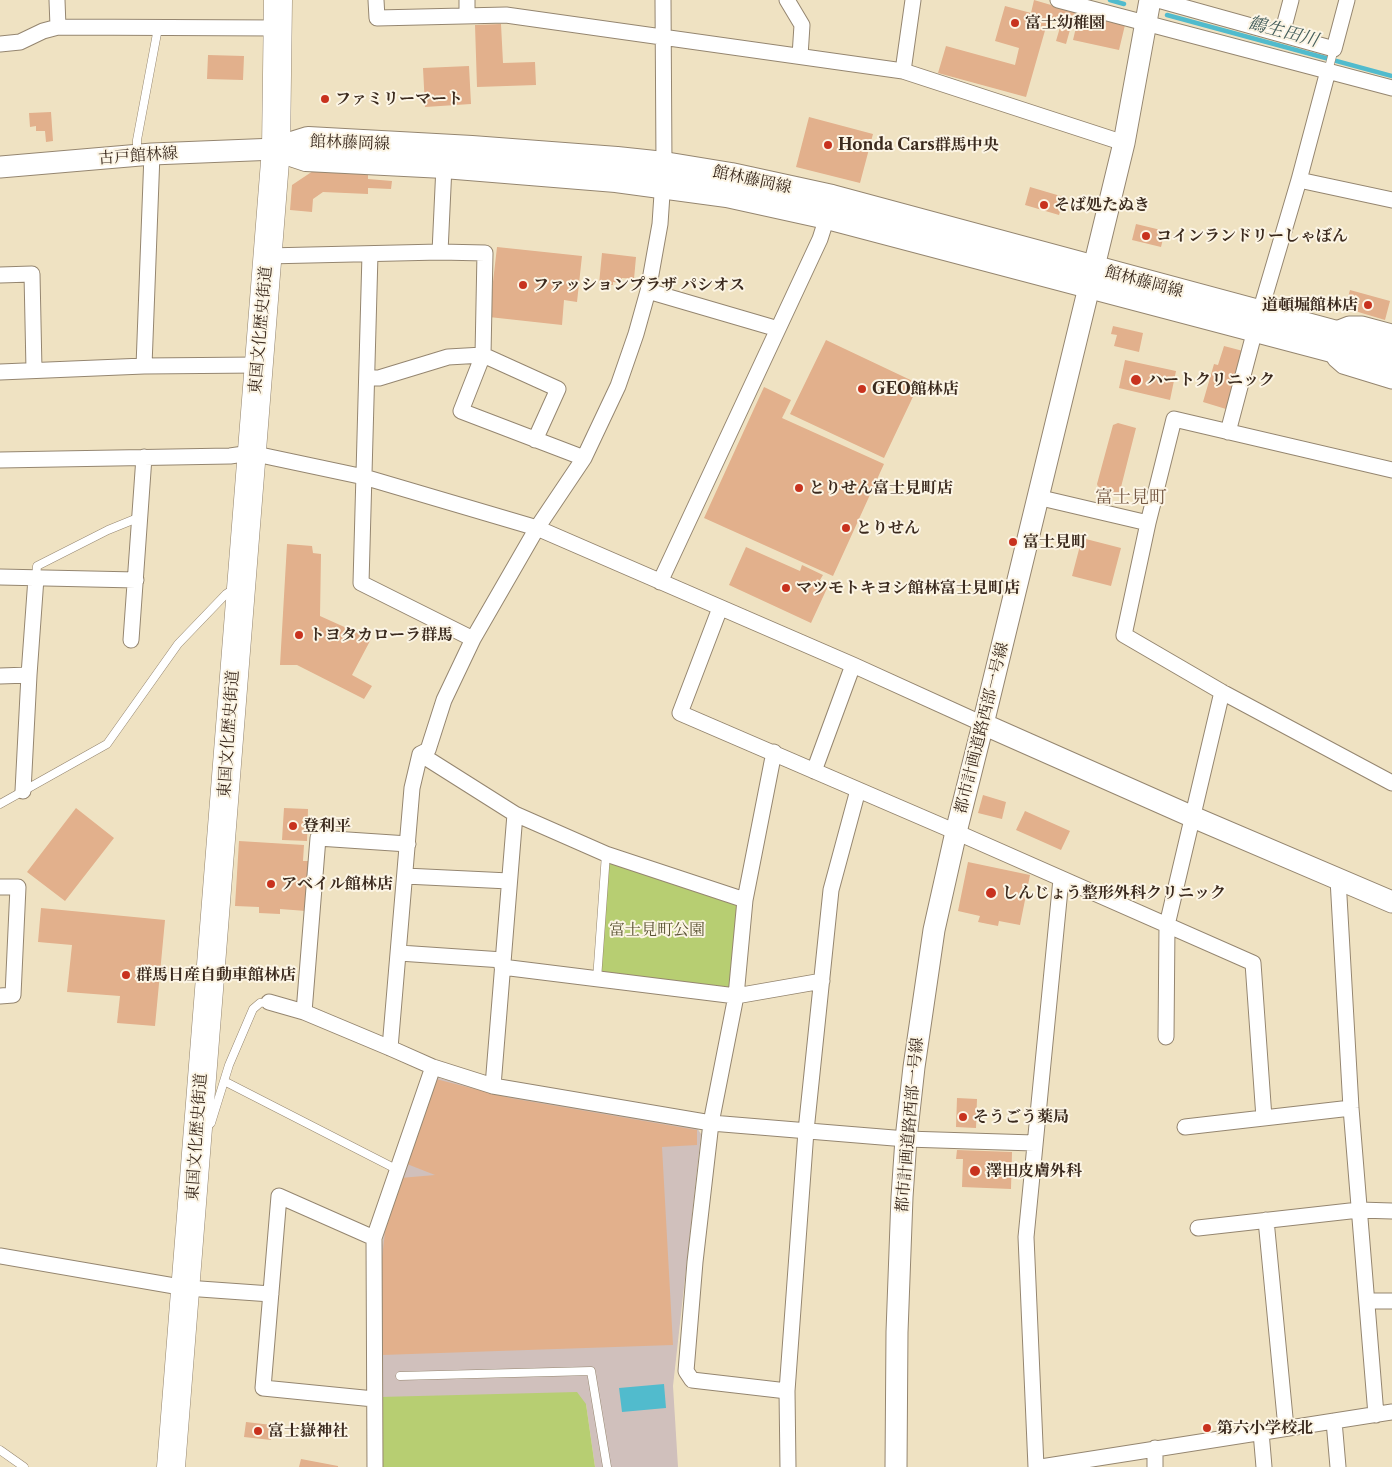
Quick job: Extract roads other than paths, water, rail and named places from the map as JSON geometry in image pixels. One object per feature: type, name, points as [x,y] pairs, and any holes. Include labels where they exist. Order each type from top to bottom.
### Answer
[{"type":"highway","name":"東国文化歴史街道","points":[[171,1467],[276,149],[278,0]]},
{"type":"main road","name":"館林藤岡線","points":[[276,149],[308,139],[566,154],[664,175],[727,195],[1091,277],[1330,340],[1392,348]]},
{"type":"main road","name":"館林藤岡線","points":[[276,149],[306,159],[444,166],[616,180],[664,175],[731,175],[832,197],[1091,277]]},
{"type":"main road","name":"館林藤岡線","points":[[1330,340],[1392,366]]},
{"type":"street","points":[[57,0],[58,27]]},
{"type":"street","points":[[376,0],[377,18],[506,15],[903,71],[1124,143]]},
{"type":"street","points":[[467,0],[467,16]]},
{"type":"street","points":[[420,754],[428,750],[444,700],[473,640],[537,528],[584,458],[618,386],[636,334],[648,291],[660,224],[664,175],[663,0]]},
{"type":"street","points":[[787,0],[802,25],[800,56]]},
{"type":"street","points":[[903,71],[912,0]]},
{"type":"street","points":[[1058,0],[1146,24],[1328,68],[1392,88]]},
{"type":"street","name":"都市計画道路西部一号線","points":[[896,1467],[898,1322],[906,1139],[926,983],[942,888],[1124,143],[1150,0]]},
{"type":"street","points":[[1158,0],[1282,34],[1333,52],[1347,0]]},
{"type":"street","points":[[1282,34],[1291,0]]},
{"type":"street","points":[[0,44],[20,42],[43,31],[58,27],[278,28]]},
{"type":"street","points":[[1228,432],[1299,180],[1328,68]]},
{"type":"street","name":"古戸館林線","points":[[0,167],[144,154],[276,149]]},
{"type":"street","points":[[144,154],[144,366]]},
{"type":"street","points":[[440,252],[444,166]]},
{"type":"street","points":[[1299,180],[1392,200]]},
{"type":"street","points":[[660,582],[820,239],[827,218]]},
{"type":"street","points":[[267,256],[440,252],[485,253],[483,355],[461,411],[584,458]]},
{"type":"street","points":[[370,254],[361,583],[473,640]]},
{"type":"street","points":[[0,275],[32,274],[34,370]]},
{"type":"street","points":[[648,291],[778,329]]},
{"type":"street","points":[[1392,332],[1362,324],[1349,324],[1330,340],[1335,359],[1343,366],[1392,381]]},
{"type":"street","points":[[367,378],[379,378],[448,357],[483,355],[558,389],[536,440]]},
{"type":"street","points":[[0,372],[144,366],[258,364]]},
{"type":"street","points":[[1392,470],[1174,419],[1148,524],[1124,635],[1222,692],[1392,783]]},
{"type":"street","points":[[0,460],[251,454],[364,477],[537,528],[853,665],[1193,817],[1392,902]]},
{"type":"street","points":[[131,640],[144,457]]},
{"type":"street","points":[[1037,497],[1148,524]]},
{"type":"street","points":[[0,577],[136,580]]},
{"type":"street","points":[[23,791],[28,675],[36,578]]},
{"type":"street","points":[[720,608],[680,713],[774,752],[1254,963],[1264,1118]]},
{"type":"street","points":[[814,771],[853,665]]},
{"type":"street","points":[[0,676],[28,675]]},
{"type":"street","points":[[1166,1037],[1167,925],[1222,692]]},
{"type":"street","points":[[774,752],[745,900],[736,996],[711,1123],[686,1371],[692,1380],[787,1391]]},
{"type":"street","points":[[420,754],[515,814],[606,854],[745,900]]},
{"type":"street","points":[[390,1048],[412,788],[420,754]]},
{"type":"street","points":[[788,1467],[787,1391],[806,1131],[831,890],[858,790]]},
{"type":"street","points":[[492,1086],[515,814]]},
{"type":"street","points":[[304,1012],[318,838],[408,844]]},
{"type":"street","points":[[405,876],[509,881]]},
{"type":"street","points":[[1036,1467],[1025,1244],[1062,879]]},
{"type":"street","points":[[1338,879],[1351,1108],[1376,1414]]},
{"type":"street","points":[[0,887],[18,887],[13,996],[0,996]]},
{"type":"street","points":[[399,953],[502,964],[597,979],[736,996],[822,981]]},
{"type":"street","points":[[269,1002],[304,1012],[433,1067],[492,1086],[711,1123],[906,1139],[1034,1143]]},
{"type":"street","points":[[375,1467],[374,1238],[396,1169],[433,1067]]},
{"type":"street","points":[[1185,1126],[1351,1108]]},
{"type":"street","points":[[374,1238],[279,1196],[263,1388],[374,1399]]},
{"type":"street","points":[[1198,1228],[1359,1210],[1392,1211]]},
{"type":"street","points":[[1266,1220],[1286,1428]]},
{"type":"street","points":[[0,1256],[186,1288],[271,1294]]},
{"type":"street","points":[[1368,1301],[1392,1301]]},
{"type":"street","points":[[1041,1467],[1392,1412]]},
{"type":"street","points":[[1334,1421],[1338,1467]]},
{"type":"street","points":[[1261,1432],[1264,1467]]},
{"type":"street","points":[[1155,1448],[1155,1467]]},
{"type":"lane","points":[[144,154],[136,140],[158,28]]},
{"type":"lane","points":[[1328,68],[1333,52]]},
{"type":"lane","points":[[36,578],[37,566],[108,530],[140,517]]},
{"type":"lane","points":[[0,804],[107,744],[178,644],[226,594],[240,585]]},
{"type":"lane","points":[[597,979],[606,854]]},
{"type":"lane","points":[[197,1133],[211,1123],[224,1081],[253,1010],[260,1003],[269,1002]]},
{"type":"lane","points":[[224,1081],[396,1169]]},
{"type":"lane","points":[[400,1376],[591,1371],[607,1467]]},
{"type":"lane","points":[[0,1450],[24,1467]]},
{"type":"water","points":[[664,1384],[666,1408],[622,1412],[619,1388]]},
{"type":"waterway","name":"鶴生田川","points":[[1110,0],[1124,4]]},
{"type":"waterway","name":"鶴生田川","points":[[1167,15],[1392,76]]},
{"type":"place","name":"富士幼稚園","points":[[1015,23]]},
{"type":"place","name":"ファミリーマート","points":[[325,99]]},
{"type":"place","name":"Honda Cars群馬中央","points":[[828,145]]},
{"type":"place","name":"そば処たぬき","points":[[1044,205]]},
{"type":"place","name":"コインランドリーしゃぼん","points":[[1146,236]]},
{"type":"place","name":"ファッションプラザ パシオス","points":[[523,285]]},
{"type":"place","name":"道頓堀館林店","points":[[1368,305]]},
{"type":"place","name":"ハートクリニック","points":[[1136,380]]},
{"type":"place","name":"GEO館林店","points":[[862,389]]},
{"type":"place","name":"とりせん富士見町店","points":[[799,488]]},
{"type":"place","name":"とりせん","points":[[846,528]]},
{"type":"place","name":"富士見町","points":[[1013,542]]},
{"type":"place","name":"マツモトキヨシ館林富士見町店","points":[[786,588]]},
{"type":"place","name":"トヨタカローラ群馬","points":[[299,635]]},
{"type":"place","name":"登利平","points":[[293,826]]},
{"type":"place","name":"アベイル館林店","points":[[271,884]]},
{"type":"place","name":"しんじょう整形外科クリニック","points":[[991,893]]},
{"type":"place","name":"群馬日産自動車館林店","points":[[126,975]]},
{"type":"place","name":"そうごう薬局","points":[[963,1117]]},
{"type":"place","name":"澤田皮膚外科","points":[[975,1171]]},
{"type":"place","name":"第六小学校北","points":[[1207,1428]]},
{"type":"place","name":"富士嶽神社","points":[[258,1431]]},
{"type":"district","name":"富士見町","points":[[1131,498]]},
{"type":"park label","name":"富士見町公園","points":[[657,930]]}]
